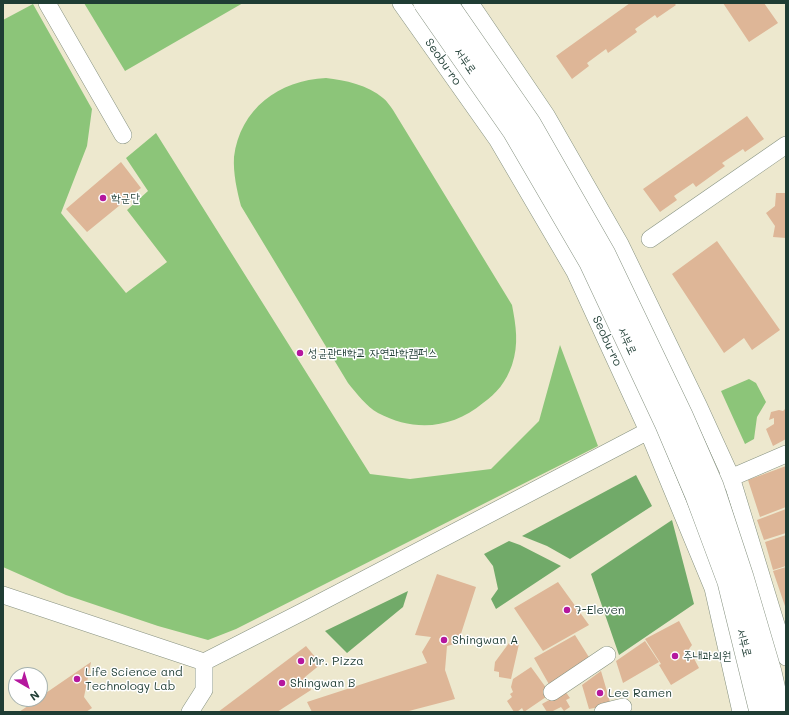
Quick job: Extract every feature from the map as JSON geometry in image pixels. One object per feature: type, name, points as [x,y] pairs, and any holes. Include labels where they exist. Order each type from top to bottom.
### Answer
[{"type":"main road","name":"서부로","points":[[424,3],[514,131],[593,270],[665,423],[696,496],[728,582],[760,712]]},
{"type":"main road","name":"서부로","points":[[447,3],[530,123],[605,254],[679,408],[713,486],[743,577],[771,672],[780,712]]},
{"type":"street","points":[[47,3],[123,136]]},
{"type":"street","name":"Seobu-ro","points":[[401,3],[497,139],[575,272],[648,431],[713,588],[741,712]]},
{"type":"street","points":[[470,3],[546,115],[620,244],[700,407],[730,477],[786,657]]},
{"type":"street","points":[[650,239],[786,144]]},
{"type":"street","points":[[3,595],[204,662],[648,431]]},
{"type":"street","points":[[679,505],[730,477],[786,454]]},
{"type":"street","points":[[552,692],[607,655]]},
{"type":"street","points":[[190,712],[204,690],[204,662]]},
{"type":"street","points":[[603,712],[623,707]]},
{"type":"green space","points":[[84,3],[243,3],[125,71]]},
{"type":"green space","points":[[33,4],[92,109],[87,146],[61,213],[126,293],[167,262],[127,210],[148,191],[126,158],[156,133],[370,474],[410,479],[491,469],[539,421],[560,345],[598,446],[236,629],[208,640],[158,626],[66,595],[3,567],[3,20]]},
{"type":"green space","points":[[326,78],[341,80],[363,86],[377,93],[387,102],[512,305],[516,328],[516,350],[510,371],[504,382],[493,395],[471,412],[446,423],[419,425],[392,419],[378,413],[358,395],[348,383],[241,206],[235,176],[234,157],[238,140],[244,125],[253,111],[278,91],[293,84]]},
{"type":"green space","points":[[749,379],[756,383],[766,402],[757,417],[754,439],[745,444],[721,391]]},
{"type":"green space","points":[[636,475],[652,506],[570,559],[547,546],[522,536]]},
{"type":"green space","points":[[672,520],[694,604],[619,655],[591,574]]},
{"type":"green space","points":[[509,541],[561,566],[496,609],[491,599],[498,589],[493,566],[484,554]]},
{"type":"green space","points":[[408,591],[403,607],[347,653],[325,631]]},
{"type":"building","points":[[630,3],[674,3],[676,5],[657,18],[655,15],[635,29],[637,32],[608,53],[606,49],[587,63],[589,66],[572,79],[556,56]]},
{"type":"building","points":[[723,3],[764,3],[778,23],[749,42]]},
{"type":"building","points":[[747,116],[764,139],[745,152],[743,149],[722,163],[725,166],[696,187],[693,183],[674,196],[677,200],[660,212],[643,189]]},
{"type":"building","name":"학군단","points":[[121,162],[141,188],[87,232],[66,209]]},
{"type":"building","points":[[776,193],[786,193],[786,238],[773,237],[775,226],[766,213],[775,206]]},
{"type":"building","points":[[717,241],[780,330],[752,350],[744,338],[724,353],[672,274]]},
{"type":"building","points":[[786,408],[786,439],[773,446],[766,429],[774,424],[774,418],[769,420],[771,412],[779,410],[783,411]]},
{"type":"building","points":[[786,466],[786,507],[760,517],[748,480]]},
{"type":"building","points":[[786,509],[786,533],[764,540],[757,520]]},
{"type":"building","points":[[786,535],[786,566],[773,570],[765,542]]},
{"type":"building","points":[[786,567],[786,609],[773,571]]},
{"type":"building","name":"Shingwan A","points":[[437,574],[476,587],[458,643],[447,646],[445,670],[455,699],[405,712],[312,712],[307,702],[427,663],[422,652],[431,637],[415,635]]},
{"type":"building","points":[[558,582],[589,625],[543,651],[514,608]]},
{"type":"building","name":"주내과의원","points":[[679,621],[692,645],[689,649],[699,668],[671,685],[659,665],[661,664],[645,639]]},
{"type":"building","points":[[575,635],[592,662],[550,686],[534,658]]},
{"type":"building","points":[[645,641],[659,662],[623,683],[616,661]]},
{"type":"building","points":[[509,643],[519,644],[511,679],[499,677],[499,672],[494,671],[495,662]]},
{"type":"building","name":"Shingwan B","points":[[306,646],[321,664],[305,677],[311,690],[277,712],[218,712]]},
{"type":"building","name":"Life Science and Technology Lab","points":[[91,662],[84,697],[92,708],[86,712],[19,712],[26,707],[48,707],[48,692]]},
{"type":"building","points":[[531,667],[547,689],[543,692],[546,697],[524,712],[522,708],[517,712],[514,712],[507,701],[512,697],[510,694],[513,692],[511,687],[513,679]]},
{"type":"building","points":[[601,671],[611,705],[589,709],[582,685]]},
{"type":"building","points":[[565,691],[570,698],[566,700],[570,707],[564,711],[561,707],[551,712],[547,712],[542,704]]},
{"type":"place","name":"학군단","points":[[103,198]]},
{"type":"place","name":"성균관대학교 자연과학캠퍼스","points":[[300,353]]},
{"type":"place","name":"7-Eleven","points":[[567,610]]},
{"type":"place","name":"Shingwan A","points":[[444,640]]},
{"type":"place","name":"주내과의원","points":[[675,656]]},
{"type":"place","name":"Mr. Pizza","points":[[301,661]]},
{"type":"place","name":"Life Science and Technology Lab","points":[[77,679]]},
{"type":"place","name":"Shingwan B","points":[[282,683]]},
{"type":"place","name":"Lee Ramen","points":[[600,693]]}]
